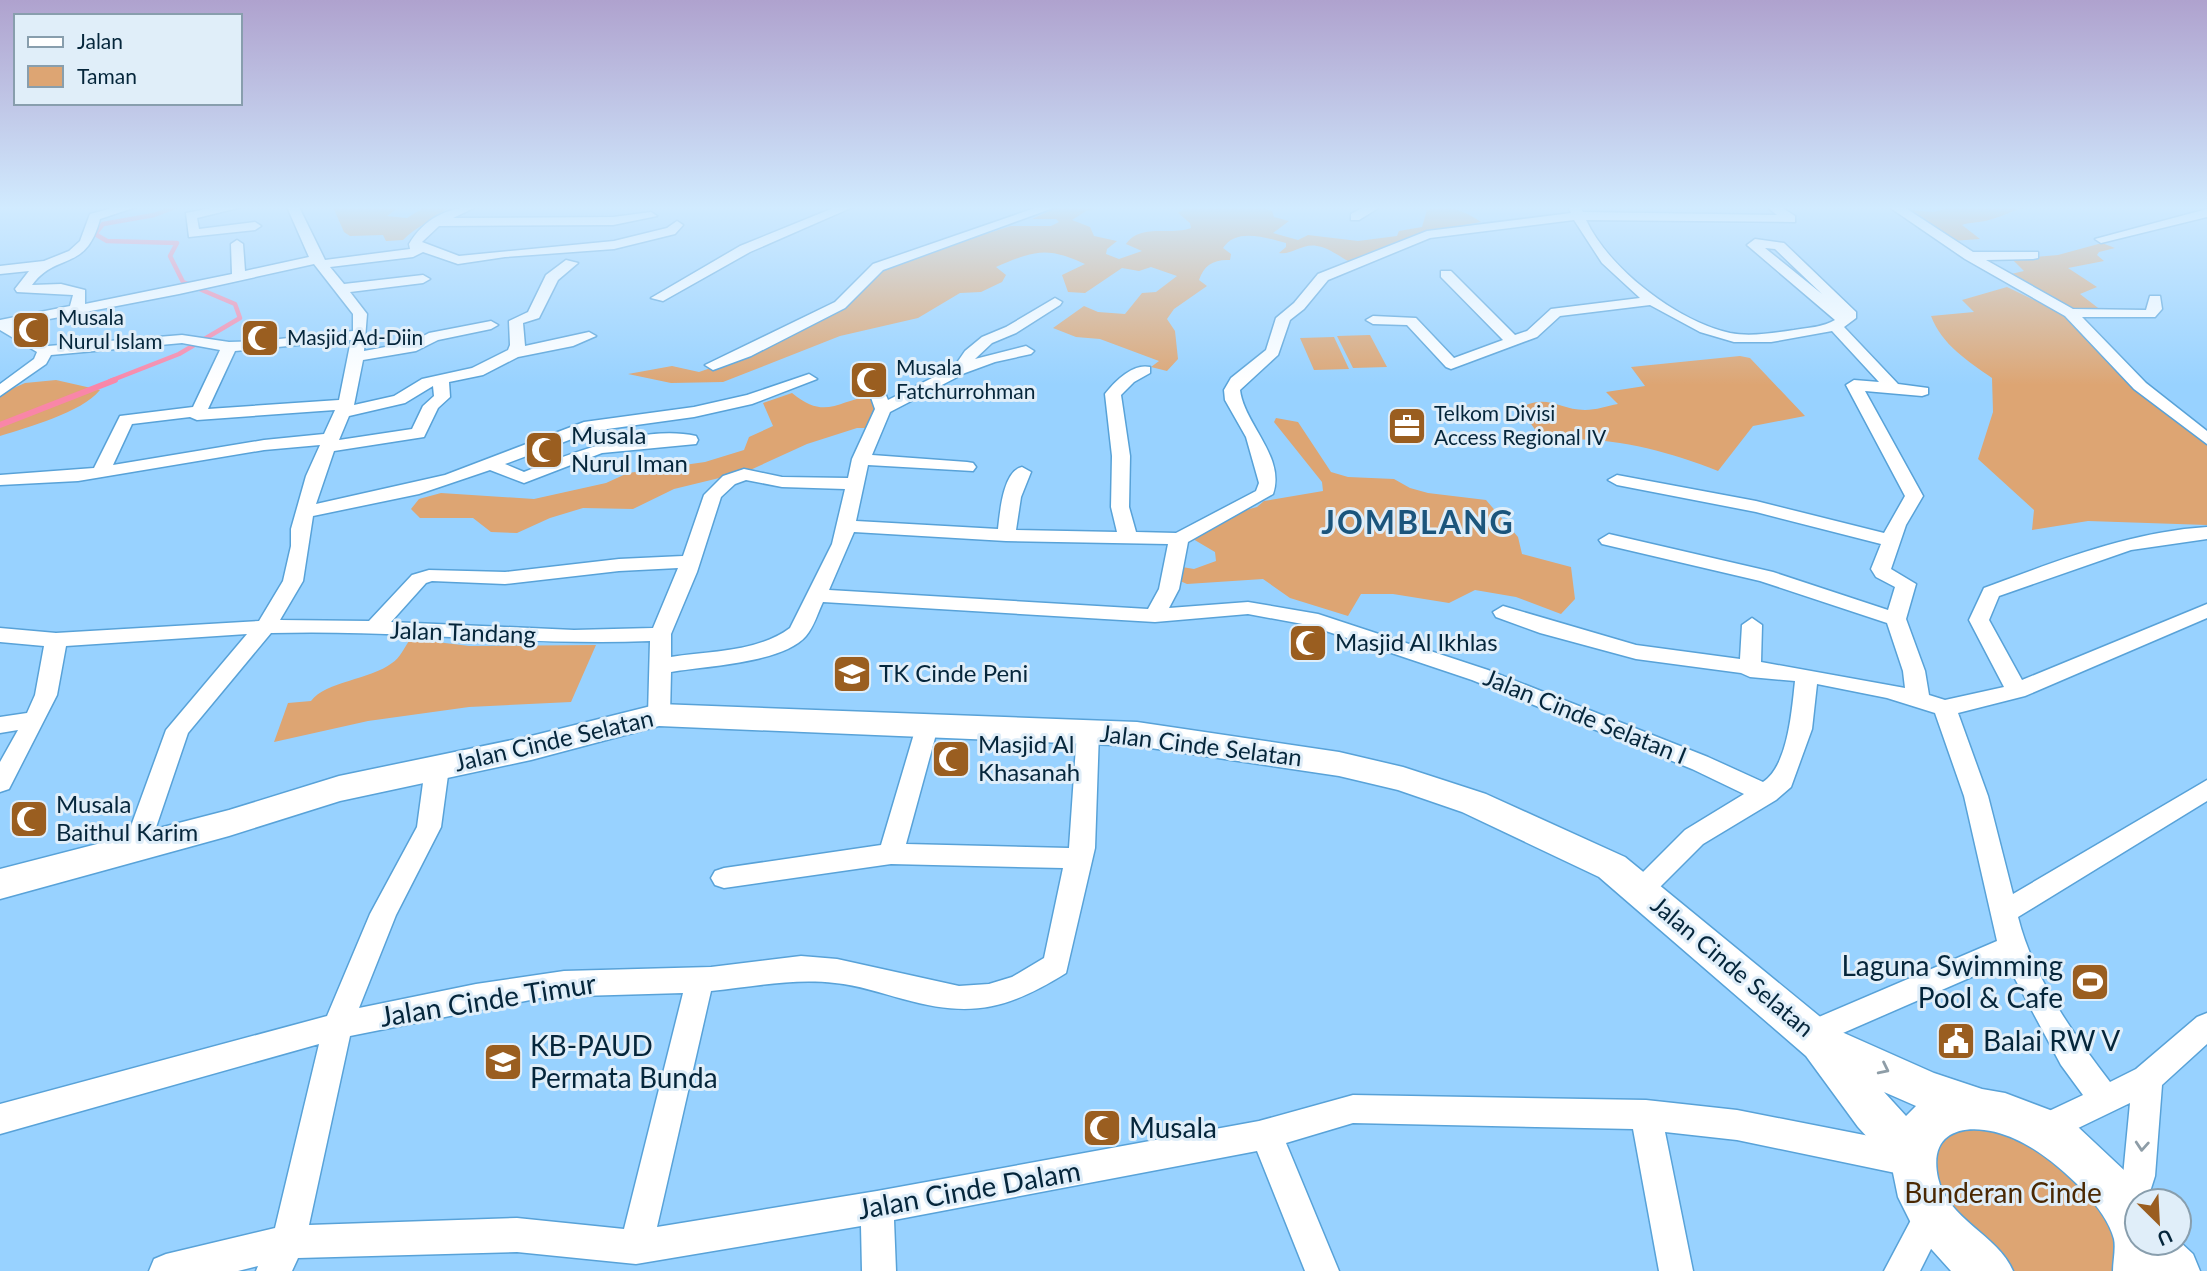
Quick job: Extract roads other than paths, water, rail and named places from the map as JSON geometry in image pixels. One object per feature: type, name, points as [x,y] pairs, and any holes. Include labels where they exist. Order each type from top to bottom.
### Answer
[{"type":"street","points":[[0,270],[25,266]]},
{"type":"street","points":[[39,266],[22,289],[73,289],[80,293],[77,309]]},
{"type":"street","points":[[238,266],[239,277]]},
{"type":"street","points":[[0,324],[293,266]]},
{"type":"street","points":[[136,848],[177,730],[266,626],[293,581],[305,512],[315,476],[345,408],[360,335],[360,314],[324,266]]},
{"type":"street","points":[[514,353],[519,345],[516,321],[534,315],[539,300],[550,287],[551,278],[567,266]]},
{"type":"street","points":[[659,298],[715,266]]},
{"type":"street","points":[[713,365],[746,353],[840,305],[880,266]]},
{"type":"street","points":[[846,526],[1006,535],[1179,539],[1264,495],[1268,483],[1254,437],[1233,400],[1232,390],[1237,381],[1273,352],[1283,318],[1299,306],[1323,277],[1348,266]]},
{"type":"street","points":[[1611,266],[1649,301],[1710,331],[1732,338],[1840,323],[1851,315],[1803,266]]},
{"type":"street","points":[[1778,266],[1840,323],[1893,388]]},
{"type":"street","points":[[1988,266],[2070,313],[2140,386],[2207,439]]},
{"type":"street","points":[[1446,274],[1513,341]]},
{"type":"street","points":[[340,289],[423,279]]},
{"type":"street","points":[[2070,313],[2150,314],[2155,309],[2155,299]]},
{"type":"street","points":[[1373,320],[1411,321],[1451,364],[1538,331],[1556,313],[1649,301]]},
{"type":"street","points":[[960,370],[970,355],[987,340],[1011,330],[1055,302]]},
{"type":"street","points":[[0,324],[46,351],[182,339],[224,346],[287,345],[360,335]]},
{"type":"street","points":[[354,357],[407,348],[434,336],[491,325]]},
{"type":"street","points":[[224,346],[198,415],[345,408],[399,400],[428,382],[477,372],[514,353],[568,343],[589,336]]},
{"type":"street","points":[[0,391],[41,361],[46,351]]},
{"type":"street","points":[[662,666],[764,650],[785,642],[797,632],[842,544],[861,459],[883,409],[960,370],[991,358],[1026,351]]},
{"type":"street","points":[[1128,538],[1120,507],[1121,456],[1113,394],[1128,379],[1145,370]]},
{"type":"street","points":[[0,480],[109,471],[264,445],[329,443],[418,433],[431,406],[442,397],[441,379]]},
{"type":"street","points":[[305,512],[413,490],[590,426],[694,412],[752,399],[809,379]]},
{"type":"street","points":[[1917,699],[1914,671],[1896,619],[1906,584],[1881,569],[1897,525],[1914,496],[1854,385],[1922,391]]},
{"type":"street","points":[[876,389],[883,409]]},
{"type":"street","points":[[109,471],[126,420],[198,411]]},
{"type":"street","points":[[487,463],[524,478],[599,448],[680,438],[690,440]]},
{"type":"street","points":[[861,459],[967,467]]},
{"type":"street","points":[[1006,535],[1012,497],[1022,472]]},
{"type":"street","points":[[659,715],[661,634],[713,495],[735,477],[744,474],[782,482],[855,484]]},
{"type":"street","points":[[1617,480],[1756,507],[1892,541]]},
{"type":"street","points":[[2017,691],[1979,620],[1991,592],[2038,574],[2172,534],[2207,533]]},
{"type":"street","points":[[817,595],[1012,610],[1155,616],[1169,589],[1179,539]]},
{"type":"street","points":[[1609,540],[1766,576],[1896,619]]},
{"type":"street","points":[[373,629],[419,579],[425,577],[449,574],[507,578],[619,565],[690,562]]},
{"type":"street","name":"Jalan Cinde Selatan I","points":[[1155,616],[1248,608],[1332,625],[1480,674],[1700,763],[1767,794]]},
{"type":"street","points":[[1503,612],[1547,628],[1636,652],[1750,670],[1807,675],[1917,699],[1945,708],[2017,691],[2207,610]]},
{"type":"street","points":[[1750,670],[1752,625]]},
{"type":"street","name":"Jalan Tandang","points":[[0,635],[56,640],[266,626],[573,637],[661,634]]},
{"type":"street","points":[[0,783],[36,719],[46,695],[56,640]]},
{"type":"street","points":[[1641,890],[1694,837],[1767,794],[1783,781],[1801,729],[1807,675]]},
{"type":"street","points":[[1945,708],[1976,796],[2011,947],[2071,1055],[2106,1100]]},
{"type":"street","name":"Jalan Cinde Selatan","points":[[0,884],[339,789],[659,715],[1137,734],[1339,764],[1403,779],[1474,803],[1612,867],[1816,1038],[1865,1101],[1921,1183],[1951,1238],[1989,1271]]},
{"type":"street","points":[[0,725],[36,719]]},
{"type":"street","points":[[891,854],[927,727]]},
{"type":"street","name":"Jalan Cinde Timur","points":[[0,1119],[338,1024],[548,985],[700,980],[801,968],[830,971],[958,1000],[997,997],[1032,983],[1056,965],[1082,848],[1088,732]]},
{"type":"street","points":[[281,1256],[338,1024],[383,914],[429,827],[437,768]]},
{"type":"street","points":[[2005,912],[2207,789]]},
{"type":"street","points":[[724,878],[891,854],[1078,858]]},
{"type":"street","points":[[1816,1038],[2011,947]]},
{"type":"street","points":[[636,1247],[700,980]]},
{"type":"street","points":[[2043,1130],[2147,1079],[2207,1026]]},
{"type":"street","name":"Jalan Cinde Selatan","points":[[1816,1038],[1926,1090],[2043,1130],[2091,1166],[2123,1214]]},
{"type":"street","points":[[2139,1187],[2147,1079]]},
{"type":"street","name":"Jalan Cinde Dalam","points":[[166,1271],[281,1256],[517,1235],[636,1247],[877,1207],[1266,1134],[1353,1109],[1646,1115],[1737,1125],[1861,1151],[1921,1183]]},
{"type":"street","points":[[1901,1271],[1921,1183],[1920,1132],[1932,1120],[1948,1112],[1992,1111]]},
{"type":"street","points":[[1646,1115],[1675,1271]]},
{"type":"street","points":[[1266,1134],[1322,1271]]},
{"type":"street","points":[[877,1207],[879,1271]]},
{"type":"street","name":"Jalan Cinde Selatan","points":[[2161,1257],[2176,1271]]},
{"type":"waterway","points":[[110,381],[179,354],[240,318],[235,304],[183,282],[175,266]]},
{"type":"waterway","points":[[0,425],[115,380]]},
{"type":"place","name":"Musala Nurul Islam","points":[[31,330]]},
{"type":"place","name":"Masjid Ad-Diin","points":[[260,338]]},
{"type":"place","name":"Musala Fatchurrohman","points":[[869,380]]},
{"type":"place","name":"Telkom Divisi Access Regional IV","points":[[1407,426]]},
{"type":"place","name":"Musala Nurul Iman","points":[[544,450]]},
{"type":"place","name":"Masjid Al Ikhlas","points":[[1308,643]]},
{"type":"place","name":"TK Cinde Peni","points":[[852,674]]},
{"type":"place","name":"Masjid Al Khasanah","points":[[951,759]]},
{"type":"place","name":"Musala Baithul Karim","points":[[29,819]]},
{"type":"place","name":"Laguna Swimming Pool & Cafe","points":[[2090,982]]},
{"type":"place","name":"Balai RW V","points":[[1956,1041]]},
{"type":"place","name":"KB-PAUD Permata Bunda","points":[[503,1062]]},
{"type":"place","name":"Musala","points":[[1102,1128]]},
{"type":"district","name":"JOMBLANG","points":[[1418,523]]},
{"type":"park label","name":"Bunderan Cinde","points":[[2003,1193]]}]
